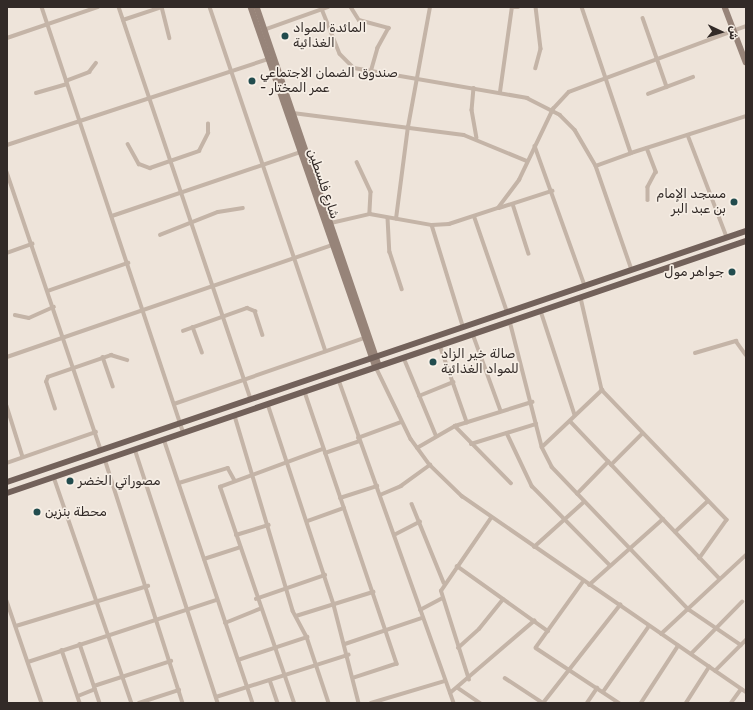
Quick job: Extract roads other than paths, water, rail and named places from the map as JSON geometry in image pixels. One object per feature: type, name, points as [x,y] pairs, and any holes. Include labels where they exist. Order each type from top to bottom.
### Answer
[{"type":"main road","points":[[7,482],[746,231]]},
{"type":"main road","points":[[7,493],[746,242]]},
{"type":"street","points":[[42,7],[66,83],[144,309],[184,432]]},
{"type":"street","points":[[7,38],[98,7]]},
{"type":"street","points":[[119,7],[122,20],[172,160],[251,399]]},
{"type":"street","points":[[122,20],[162,7],[170,38]]},
{"type":"street","points":[[210,7],[230,71],[296,258],[326,351]]},
{"type":"street","name":"شارع فلسطين","points":[[251,7],[268,59],[293,113],[331,223],[378,368]]},
{"type":"street","name":"شارع فلسطين","points":[[257,7],[301,152],[332,245],[365,338],[374,357]]},
{"type":"street","points":[[264,30],[328,7]]},
{"type":"street","points":[[351,7],[359,20],[389,28],[378,48],[371,72]]},
{"type":"street","points":[[396,219],[408,126],[430,7]]},
{"type":"street","points":[[500,92],[512,7],[518,7]]},
{"type":"street","points":[[536,7],[541,49],[536,68]]},
{"type":"street","points":[[582,7],[631,153]]},
{"type":"street","points":[[725,7],[746,62]]},
{"type":"street","points":[[322,9],[342,58],[354,68],[416,80],[500,92],[527,98],[552,109],[575,130],[596,166],[632,270]]},
{"type":"street","points":[[643,18],[667,87]]},
{"type":"street","points":[[498,208],[527,161],[552,109],[569,92],[735,32],[746,26]]},
{"type":"street","points":[[7,145],[268,59]]},
{"type":"street","points":[[36,94],[66,83],[89,72],[96,63]]},
{"type":"street","points":[[648,94],[692,77]]},
{"type":"street","points":[[474,88],[472,113],[477,138]]},
{"type":"street","points":[[293,113],[408,126],[477,138],[527,161]]},
{"type":"street","points":[[596,166],[631,153],[746,116]]},
{"type":"street","points":[[128,144],[143,168],[199,151],[208,133],[208,124]]},
{"type":"street","points":[[688,135],[727,237]]},
{"type":"street","points":[[535,146],[586,286]]},
{"type":"street","points":[[647,148],[656,172],[648,187],[648,200]]},
{"type":"street","points":[[112,216],[301,152]]},
{"type":"street","points":[[357,162],[371,192],[370,214]]},
{"type":"street","points":[[7,172],[101,449]]},
{"type":"street","points":[[331,223],[370,214],[432,225],[475,218],[498,208],[552,192]]},
{"type":"street","points":[[513,204],[529,254]]},
{"type":"street","points":[[160,235],[192,221],[243,208]]},
{"type":"street","points":[[388,218],[390,252],[402,289]]},
{"type":"street","points":[[475,218],[507,311]]},
{"type":"street","points":[[432,225],[463,326]]},
{"type":"street","points":[[7,253],[32,244]]},
{"type":"street","points":[[7,357],[332,245]]},
{"type":"street","points":[[48,291],[128,264]]},
{"type":"street","points":[[581,298],[602,390],[642,434],[708,501],[727,523],[700,558]]},
{"type":"street","points":[[15,315],[29,318],[54,307]]},
{"type":"street","points":[[183,331],[224,315],[253,309],[263,335]]},
{"type":"street","points":[[541,311],[575,415]]},
{"type":"street","points":[[510,321],[532,402],[542,448],[552,467],[576,494],[688,608],[715,629],[741,645]]},
{"type":"street","points":[[193,327],[202,352]]},
{"type":"street","points":[[474,334],[501,411]]},
{"type":"street","points":[[174,404],[365,338]]},
{"type":"street","points":[[695,353],[734,341],[741,344],[746,355]]},
{"type":"street","points":[[440,345],[467,422]]},
{"type":"street","points":[[104,357],[113,386]]},
{"type":"street","points":[[55,409],[46,379],[104,357],[127,360]]},
{"type":"street","points":[[404,358],[436,435]]},
{"type":"street","points":[[378,368],[401,422],[417,448],[430,465],[491,518],[746,692]]},
{"type":"street","points":[[339,380],[422,618],[454,703]]},
{"type":"street","points":[[419,396],[453,382]]},
{"type":"street","points":[[542,448],[571,422],[575,415],[602,390]]},
{"type":"street","points":[[305,392],[373,592],[396,665],[354,678]]},
{"type":"street","points":[[417,448],[436,435],[455,426],[532,402]]},
{"type":"street","points":[[268,404],[325,575],[348,655],[359,703]]},
{"type":"street","points":[[7,406],[23,457]]},
{"type":"street","points":[[235,416],[253,472],[286,589],[296,616],[307,637],[329,703]]},
{"type":"street","points":[[294,703],[259,609],[220,487],[234,479],[253,472],[324,451],[401,422]]},
{"type":"street","points":[[571,422],[720,579]]},
{"type":"street","points":[[471,444],[536,424]]},
{"type":"street","points":[[455,426],[471,444],[511,483]]},
{"type":"street","points":[[7,463],[96,432]]},
{"type":"street","points":[[507,433],[529,481],[610,565]]},
{"type":"street","points":[[576,494],[642,434]]},
{"type":"street","points":[[164,439],[217,600],[253,703]]},
{"type":"street","points":[[135,449],[218,703]]},
{"type":"street","points":[[105,459],[159,620],[183,703]]},
{"type":"street","points":[[380,495],[401,486],[430,465]]},
{"type":"street","points":[[179,483],[228,468],[234,479]]},
{"type":"street","points":[[54,477],[96,603],[132,703]]},
{"type":"street","points":[[340,498],[377,486]]},
{"type":"street","points":[[675,532],[708,501]]},
{"type":"street","points":[[534,547],[584,502]]},
{"type":"street","points":[[412,504],[444,583]]},
{"type":"street","points":[[308,521],[344,508]]},
{"type":"street","points":[[468,680],[441,598],[444,583],[491,518]]},
{"type":"street","points":[[589,585],[663,519]]},
{"type":"street","points":[[394,535],[420,522]]},
{"type":"street","points":[[236,535],[268,525]]},
{"type":"street","points":[[204,559],[240,547]]},
{"type":"street","points":[[661,634],[746,555]]},
{"type":"street","points":[[456,566],[548,631]]},
{"type":"street","points":[[256,599],[325,575]]},
{"type":"street","points":[[584,581],[537,649],[619,703]]},
{"type":"street","points":[[16,626],[148,586]]},
{"type":"street","points":[[296,616],[373,592]]},
{"type":"street","points":[[420,610],[441,598]]},
{"type":"street","points":[[458,648],[486,622],[503,599]]},
{"type":"street","points":[[28,662],[80,644],[188,611],[217,600]]},
{"type":"street","points":[[7,601],[42,703]]},
{"type":"street","points":[[692,654],[742,602]]},
{"type":"street","points":[[505,678],[543,703],[567,669],[586,651],[620,605]]},
{"type":"street","points":[[225,623],[259,609]]},
{"type":"street","points":[[345,644],[422,618]]},
{"type":"street","points":[[450,693],[468,680],[534,621]]},
{"type":"street","points":[[603,692],[649,626]]},
{"type":"street","points":[[238,660],[307,637]]},
{"type":"street","points":[[715,671],[746,640]]},
{"type":"street","points":[[80,644],[100,703]]},
{"type":"street","points":[[640,703],[678,646]]},
{"type":"street","points":[[62,650],[80,703]]},
{"type":"street","points":[[216,697],[348,655]]},
{"type":"street","points":[[78,696],[123,676],[171,661]]},
{"type":"street","points":[[686,703],[709,667]]},
{"type":"street","points":[[270,680],[278,703]]},
{"type":"street","points":[[372,703],[445,681]]},
{"type":"street","points":[[458,688],[480,703]]},
{"type":"street","points":[[587,703],[597,688]]},
{"type":"street","points":[[731,703],[741,689]]},
{"type":"street","points":[[139,703],[179,690]]},
{"type":"place","name":"المائدة للمواد الغذائية","points":[[285,36]]},
{"type":"place","name":"صندوق الضمان الاجتماعي - عمر المختار","points":[[252,81]]},
{"type":"place","name":"مسجد الإمام بن عبد البر","points":[[734,202]]},
{"type":"place","name":"جواهر مول","points":[[732,272]]},
{"type":"place","name":"صالة خير الزاد للمواد الغذائية","points":[[433,362]]},
{"type":"place","name":"مصوراتي الخضر","points":[[70,481]]},
{"type":"place","name":"محطة بنزين","points":[[37,512]]}]
